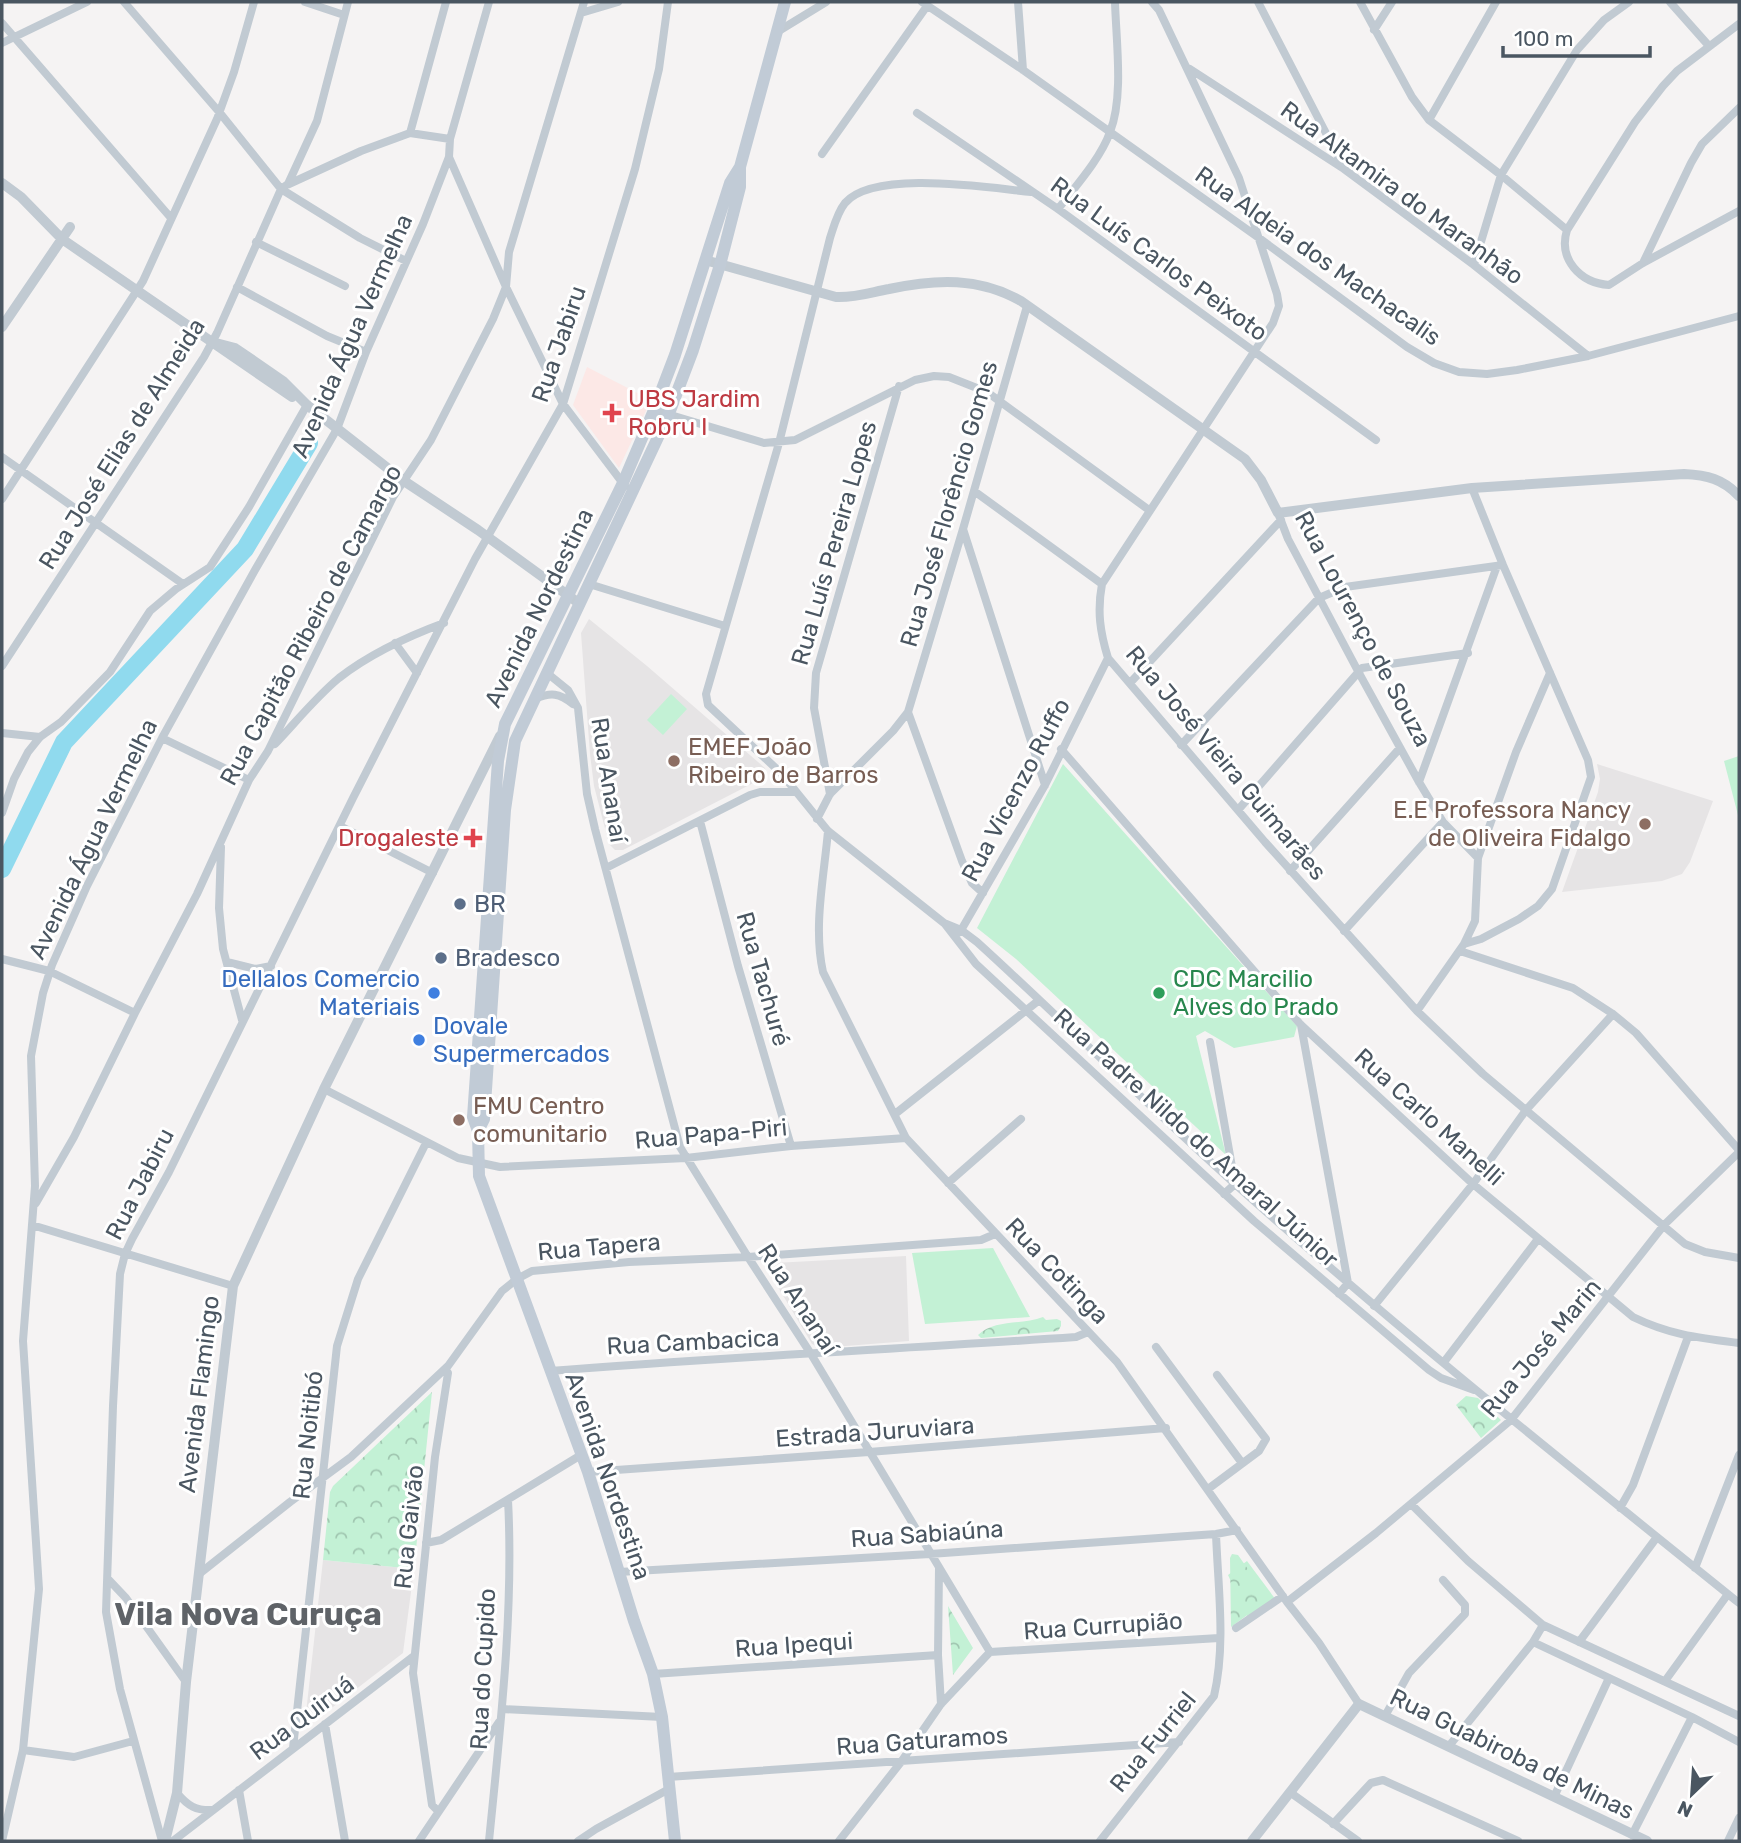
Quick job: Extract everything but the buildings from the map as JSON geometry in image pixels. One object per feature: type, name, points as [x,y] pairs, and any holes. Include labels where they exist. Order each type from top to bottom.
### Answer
[{"type":"main road","name":"Avenida Nordestina","points":[[675,1841],[662,1717],[653,1674],[587,1472],[480,1179],[478,1131],[473,1117],[474,1097],[502,790],[515,741],[635,491],[693,350],[720,265],[740,187],[740,167],[785,2]]},
{"type":"main road","name":"Avenida Nordestina","points":[[502,790],[498,761],[505,724],[622,485],[654,410],[730,183],[740,167]]},
{"type":"street","points":[[2,43],[87,2]]},
{"type":"street","points":[[124,2],[285,186],[360,238],[406,261]]},
{"type":"street","points":[[2,499],[136,292],[219,113],[254,2]]},
{"type":"street","points":[[305,2],[344,15]]},
{"type":"street","name":"Rua José Elias de Almeida","points":[[2,666],[212,342],[257,242],[317,121],[348,2]]},
{"type":"street","points":[[410,133],[446,2]]},
{"type":"street","name":"Avenida Água Vermelha","points":[[2,1841],[23,1750],[38,1589],[23,1341],[35,1186],[31,1056],[49,971],[98,863],[162,738],[255,569],[337,429],[366,352],[449,157],[450,139],[489,2]]},
{"type":"street","name":"Rua Capitão Ribeiro de Camargo","points":[[34,1206],[74,1138],[221,843],[249,780],[268,751],[393,497],[437,430],[494,319],[506,287],[509,252],[584,2]]},
{"type":"street","points":[[581,13],[618,2]]},
{"type":"street","name":"Rua Jabiru","points":[[163,1841],[120,1689],[106,1612],[114,1393],[121,1274],[125,1254],[169,1172],[487,536],[563,404],[635,169],[659,69],[668,2]]},
{"type":"street","points":[[777,32],[826,2]]},
{"type":"street","points":[[1018,2],[1023,70]]},
{"type":"street","points":[[1058,209],[1110,133],[1117,88],[1115,2]]},
{"type":"street","name":"Rua José Vieira Guimarães","points":[[1152,2],[1159,10],[1188,68],[1239,178],[1278,294],[1279,306],[1273,323],[1102,584],[1100,624],[1108,658],[1344,931],[1417,1011],[1483,1074],[1685,1244],[1705,1252],[1739,1258]]},
{"type":"street","points":[[1258,2],[1344,169]]},
{"type":"street","points":[[1360,2],[1412,97],[1429,120],[1567,230]]},
{"type":"street","points":[[1374,30],[1391,2]]},
{"type":"street","points":[[1429,120],[1496,2]]},
{"type":"street","points":[[1474,265],[1501,175],[1577,50],[1604,20],[1629,2]]},
{"type":"street","points":[[1670,2],[1709,46]]},
{"type":"street","points":[[821,153],[924,4]]},
{"type":"street","name":"Rua Aldeia dos Machacalis","points":[[924,4],[1023,70],[1407,347],[1434,363],[1460,372],[1486,374],[1588,356],[1739,316]]},
{"type":"street","points":[[2,23],[171,218]]},
{"type":"street","points":[[1739,24],[1677,71],[1649,102],[1567,230],[1563,242],[1570,262],[1577,272],[1587,280],[1609,285],[1643,263],[1739,211]]},
{"type":"street","name":"Rua Altamira do Maranhão","points":[[1188,68],[1344,169],[1474,265],[1588,356]]},
{"type":"street","points":[[1643,263],[1702,144],[1739,108]]},
{"type":"street","name":"Rua Luís Carlos Peixoto","points":[[917,113],[1058,209],[1376,440]]},
{"type":"street","points":[[285,186],[361,151],[410,133],[450,139]]},
{"type":"street","points":[[449,157],[506,287],[563,404],[622,485],[635,491]]},
{"type":"street","points":[[2,183],[21,197],[62,239],[212,342],[235,348],[283,381],[307,405],[404,481],[487,536],[580,604]]},
{"type":"street","points":[[589,584],[725,626],[779,443],[837,216],[846,202],[873,188],[917,183],[1031,192]]},
{"type":"street","points":[[2,327],[70,228]]},
{"type":"street","points":[[257,242],[345,286]]},
{"type":"street","name":"Rua Lourenço de Souza","points":[[705,260],[816,293],[849,297],[921,283],[956,282],[998,289],[1027,306],[1202,428],[1254,468],[1319,598],[1419,782],[1443,822],[1478,858]]},
{"type":"street","points":[[237,287],[327,337],[366,352]]},
{"type":"street","name":"Rua José Florêncio Gomes","points":[[817,819],[830,794],[893,731],[908,712],[1027,306]]},
{"type":"street","points":[[654,410],[764,443],[779,443],[795,440],[899,386],[934,376],[949,377],[987,392],[1149,510]]},
{"type":"street","name":"Rua Luís Pereira Lopes","points":[[830,794],[814,708],[816,673],[899,386]]},
{"type":"street","name":"Avenida Água Vermelha","points":[[2,813],[7,795],[28,752],[40,737],[89,696],[110,672],[150,611],[183,584],[210,567],[250,506],[307,405]]},
{"type":"street","points":[[2,457],[183,584]]},
{"type":"street","points":[[1130,683],[1280,517],[1472,488],[1684,474],[1713,477],[1724,482],[1739,496]]},
{"type":"street","points":[[1462,948],[1519,919],[1544,899],[1557,878],[1590,785],[1591,768],[1500,566],[1472,488]]},
{"type":"street","points":[[974,491],[1102,584]]},
{"type":"street","points":[[963,529],[1045,785]]},
{"type":"street","points":[[1181,745],[1319,598],[1345,587],[1500,566]]},
{"type":"street","points":[[1419,782],[1500,566]]},
{"type":"street","points":[[268,751],[339,678],[374,653],[444,623]]},
{"type":"street","name":"Rua Padre Nildo do Amaral Júnior","points":[[725,626],[706,694],[708,705],[781,774],[828,831],[944,923],[961,930],[985,950],[1235,1184],[1374,1306],[1739,1603]]},
{"type":"street","points":[[395,643],[417,673]]},
{"type":"street","points":[[1238,810],[1362,668],[1468,653]]},
{"type":"street","name":"Rua Vicenzo Ruffo","points":[[956,940],[1045,785],[1108,658]]},
{"type":"street","name":"Rua Ananaí","points":[[547,673],[568,690],[578,708],[587,794],[680,1147],[811,1354],[989,1652]]},
{"type":"street","points":[[1417,1011],[1462,948],[1475,921],[1478,858],[1517,752],[1550,673]]},
{"type":"street","name":"Rua Ananaí","points":[[535,699],[555,693],[578,708]]},
{"type":"street","points":[[908,712],[962,861],[972,883],[982,892]]},
{"type":"street","name":"Avenida Flamingo","points":[[163,1841],[177,1793],[186,1682],[233,1286],[324,1089],[505,724]]},
{"type":"street","points":[[2,733],[40,737]]},
{"type":"street","points":[[162,738],[249,780]]},
{"type":"street","points":[[1290,871],[1400,748]]},
{"type":"street","name":"Rua Carlo Manelli","points":[[1061,749],[1301,1025],[1472,1184],[1633,1317],[1657,1329],[1688,1337],[1739,1343]]},
{"type":"street","points":[[2,784],[7,795]]},
{"type":"street","points":[[471,794],[485,788],[502,790]]},
{"type":"street","points":[[606,868],[760,792],[796,792]]},
{"type":"street","name":"Rua Tachuré","points":[[700,821],[738,966],[791,1146]]},
{"type":"street","points":[[1344,931],[1443,822]]},
{"type":"street","points":[[340,826],[433,873]]},
{"type":"street","name":"Rua Cotinga","points":[[828,831],[818,934],[823,972],[906,1138],[1117,1362],[1285,1599],[1320,1643],[1359,1704]]},
{"type":"street","points":[[221,843],[219,908],[223,949],[243,1020]]},
{"type":"street","name":"Rua Padre Nildo do Amaral Júnior","points":[[944,923],[976,964],[1224,1194],[1429,1370],[1441,1378],[1480,1392]]},
{"type":"street","points":[[1462,948],[1573,988],[1613,1014],[1636,1033],[1739,1151]]},
{"type":"street","points":[[2,959],[49,971],[135,1013]]},
{"type":"street","points":[[227,962],[256,969],[271,966]]},
{"type":"street","name":"Rua Padre Nildo do Amaral Júnior","points":[[1027,1010],[1038,1000]]},
{"type":"street","points":[[895,1114],[1027,1010]]},
{"type":"street","points":[[1374,1306],[1472,1184],[1526,1111],[1613,1014]]},
{"type":"street","points":[[1301,1025],[1348,1283]]},
{"type":"street","points":[[1210,1042],[1235,1184],[1224,1194]]},
{"type":"street","name":"Rua Papa-Piri","points":[[324,1089],[458,1158],[500,1167],[686,1158],[791,1146],[906,1138]]},
{"type":"street","points":[[948,1183],[1021,1119]]},
{"type":"street","name":"Rua Noitibó","points":[[293,1748],[337,1346],[358,1279],[426,1143]]},
{"type":"street","name":"Rua José Marin","points":[[1236,1628],[1285,1599],[1411,1504],[1511,1420],[1664,1225],[1739,1151]]},
{"type":"street","points":[[32,1225],[233,1286]]},
{"type":"street","name":"Rua Tapera","points":[[199,1574],[351,1457],[446,1369],[502,1292],[532,1271],[615,1263],[748,1257],[981,1240],[995,1234]]},
{"type":"street","points":[[1444,1362],[1538,1239]]},
{"type":"street","name":"Rua Padre Nildo do Amaral Júnior","points":[[1339,1294],[1348,1283]]},
{"type":"street","name":"Rua Cambacica","points":[[550,1371],[697,1359],[1076,1337],[1088,1332]]},
{"type":"street","points":[[1620,1508],[1633,1485],[1688,1337]]},
{"type":"street","points":[[1156,1347],[1242,1463]]},
{"type":"street","name":"Rua Gaivão","points":[[438,1811],[432,1805],[413,1673],[446,1369]]},
{"type":"street","points":[[1208,1489],[1259,1451],[1266,1439],[1217,1375]]},
{"type":"street","name":"Estrada Juruviara","points":[[587,1472],[1166,1428]]},
{"type":"street","points":[[426,1543],[441,1540],[581,1455]]},
{"type":"street","points":[[1695,1568],[1739,1455]]},
{"type":"street","name":"Rua do Cupido","points":[[489,1841],[502,1709],[510,1537],[508,1500]]},
{"type":"street","points":[[1411,1504],[1468,1561],[1543,1625],[1739,1716]]},
{"type":"street","name":"Rua Sabiaúna","points":[[619,1572],[930,1554],[1216,1534],[1237,1530]]},
{"type":"street","name":"Rua Furriel","points":[[1100,1841],[1214,1696],[1218,1681],[1219,1638],[1216,1534]]},
{"type":"street","points":[[1580,1642],[1657,1537]]},
{"type":"street","points":[[939,1569],[938,1655],[941,1704]]},
{"type":"street","points":[[108,1579],[126,1598],[186,1682]]},
{"type":"street","points":[[1385,1716],[1409,1674],[1465,1614],[1465,1605],[1443,1580]]},
{"type":"street","points":[[1665,1681],[1728,1594]]},
{"type":"street","points":[[1449,1746],[1533,1642],[1543,1625]]},
{"type":"street","name":"Rua Currupião","points":[[989,1652],[1219,1638]]},
{"type":"street","points":[[1533,1642],[1739,1742]]},
{"type":"street","points":[[839,1841],[901,1762],[941,1704],[989,1652]]},
{"type":"street","name":"Rua Ipequi","points":[[653,1674],[938,1655]]},
{"type":"street","name":"Rua Quiruá","points":[[173,1841],[414,1657]]},
{"type":"street","points":[[1554,1797],[1609,1678]]},
{"type":"street","points":[[1252,1841],[1359,1704]]},
{"type":"street","name":"Rua Guabiroba de Minas","points":[[1359,1704],[1647,1841]]},
{"type":"street","points":[[502,1709],[662,1717]]},
{"type":"street","points":[[1632,1835],[1692,1717]]},
{"type":"street","points":[[419,1841],[501,1719]]},
{"type":"street","points":[[325,1724],[345,1841]]},
{"type":"street","points":[[23,1750],[74,1757],[133,1741]]},
{"type":"street","name":"Rua Gaturamos","points":[[668,1783],[901,1762],[1178,1742]]},
{"type":"street","points":[[1333,1824],[1371,1783],[1383,1780],[1518,1841]]},
{"type":"street","points":[[578,1841],[668,1783]]},
{"type":"street","points":[[239,1790],[248,1841]]},
{"type":"street","points":[[177,1793],[188,1805],[213,1810]]},
{"type":"street","points":[[1291,1793],[1358,1841]]},
{"type":"street","points":[[1728,1841],[1739,1818]]},
{"type":"shaded area","name":"UBS Jardim Robru I","points":[[587,367],[651,400],[619,468],[573,405]]},
{"type":"shaded area","name":"EMEF João Ribeiro de Barros","points":[[589,619],[765,768],[767,776],[623,850],[615,850],[609,844],[594,786],[590,754],[581,633]]},
{"type":"shaded area","name":"E.E Professora Nancy de Oliveira Fidalgo","points":[[1597,764],[1713,801],[1690,862],[1682,874],[1662,881],[1562,892],[1598,792],[1600,779]]},
{"type":"shaded area","points":[[906,1256],[909,1341],[820,1348],[812,1344],[769,1272],[774,1263]]},
{"type":"shaded area","points":[[323,1560],[414,1569],[403,1653],[316,1720],[306,1713]]},
{"type":"green space","points":[[671,694],[687,709],[663,735],[647,720]]},
{"type":"green space","points":[[1739,756],[1739,819],[1724,761]]},
{"type":"green space","name":"CDC Marcilio Alves do Prado","points":[[1063,764],[1297,1026],[1294,1037],[1234,1048],[1205,1031],[1196,1036],[1226,1155],[1016,959],[977,928]]},
{"type":"green space","points":[[993,1248],[1030,1317],[925,1324],[912,1253]]},
{"type":"green space","points":[[1043,1317],[1046,1320],[1061,1321],[1058,1331],[981,1338],[978,1335],[1000,1324]]},
{"type":"green space","points":[[432,1392],[414,1569],[323,1560],[330,1492],[333,1486]]},
{"type":"green space","points":[[1466,1396],[1478,1398],[1501,1420],[1481,1438],[1456,1405]]},
{"type":"green space","points":[[1232,1554],[1238,1555],[1269,1599],[1231,1627],[1230,1558]]},
{"type":"green space","points":[[1247,1561],[1276,1600],[1248,1618],[1228,1575]]},
{"type":"green space","points":[[948,1606],[973,1648],[953,1675]]},
{"type":"waterway","points":[[2,869],[64,742],[245,549],[309,443]]},
{"type":"place","name":"UBS Jardim Robru I","points":[[612,413]]},
{"type":"place","name":"EMEF João Ribeiro de Barros","points":[[674,761]]},
{"type":"place","name":"E.E Professora Nancy de Oliveira Fidalgo","points":[[1645,824]]},
{"type":"place","name":"Drogaleste","points":[[473,838]]},
{"type":"place","name":"BR","points":[[460,904]]},
{"type":"place","name":"Bradesco","points":[[441,958]]},
{"type":"place","name":"Dellalos Comercio Materiais","points":[[434,993]]},
{"type":"place","name":"CDC Marcilio Alves do Prado","points":[[1159,993]]},
{"type":"place","name":"Dovale Supermercados","points":[[419,1040]]},
{"type":"place","name":"FMU Centro comunitario","points":[[459,1120]]},
{"type":"district","name":"Vila Nova Curuça","points":[[248,1614]]}]
